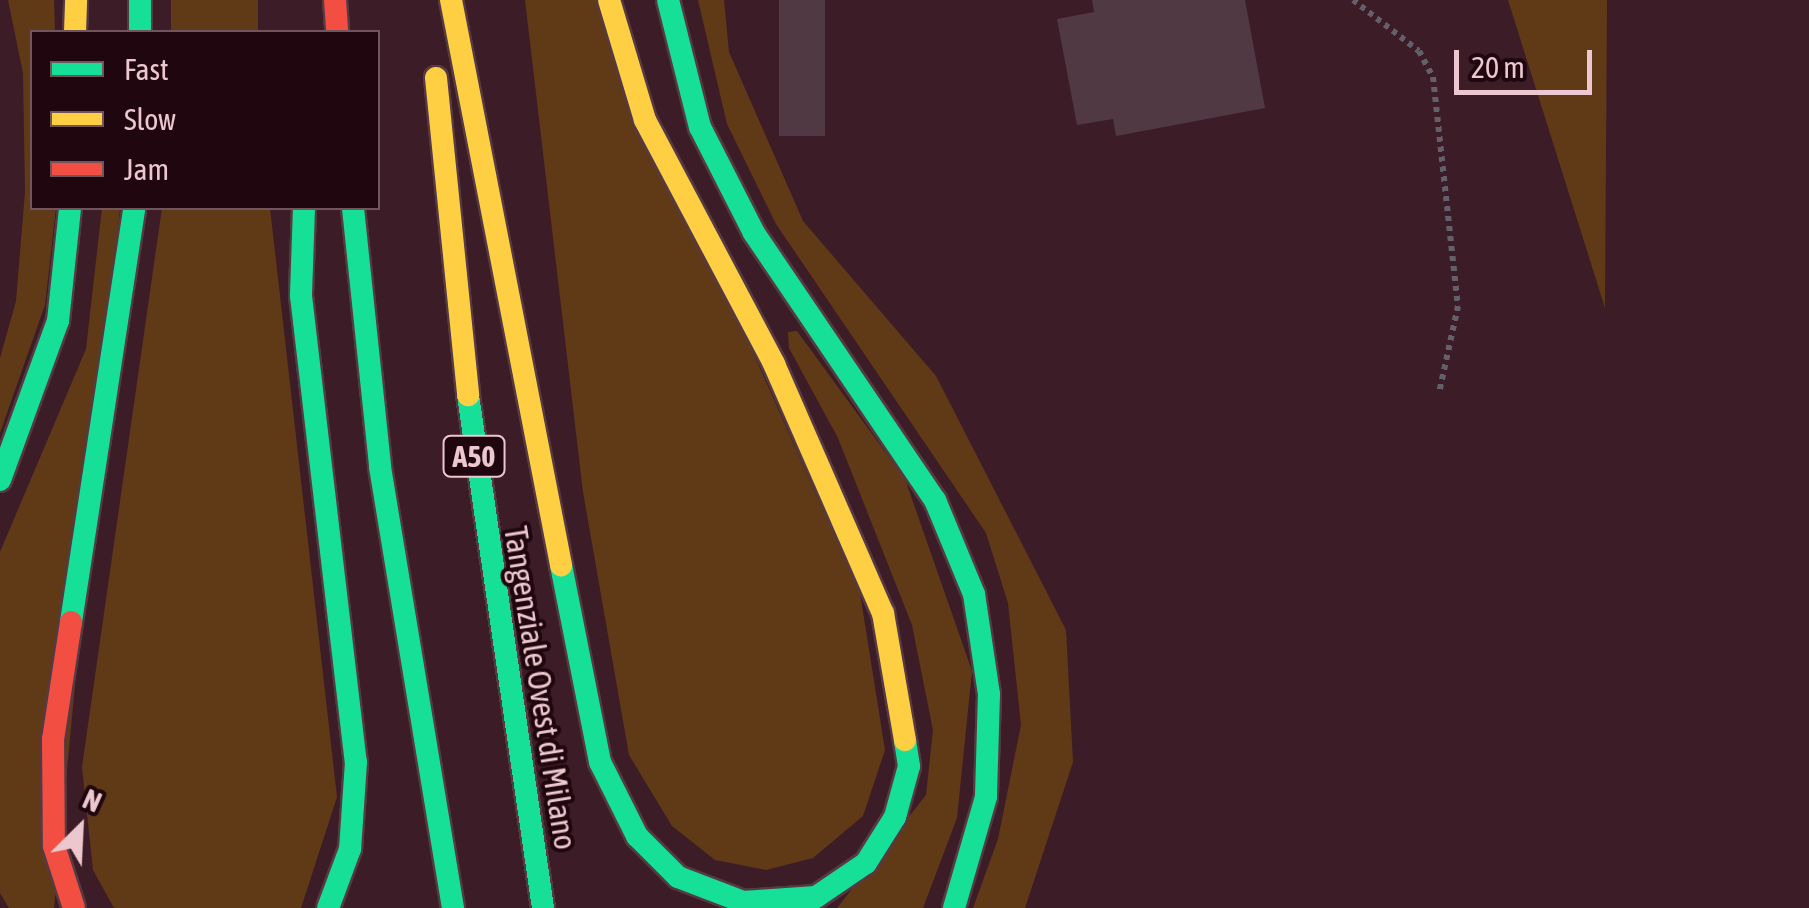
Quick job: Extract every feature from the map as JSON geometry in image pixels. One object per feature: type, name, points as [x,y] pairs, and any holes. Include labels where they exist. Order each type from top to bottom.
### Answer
[{"type":"highway","points":[[75,30],[76,0]]},
{"type":"highway","points":[[140,0],[140,30]]},
{"type":"highway","points":[[309,30],[310,0]]},
{"type":"highway","points":[[335,0],[337,30]]},
{"type":"highway","name":"Tangenziale Ovest di Milano","points":[[430,0],[480,508],[543,908]]},
{"type":"highway","points":[[451,0],[600,762],[637,836],[678,877],[743,902],[816,897],[866,863],[895,817],[909,766],[882,613],[774,364],[645,120],[609,0]]},
{"type":"highway","points":[[668,0],[700,127],[754,233],[935,500],[974,594],[989,694],[986,797],[954,908]]},
{"type":"highway","points":[[0,480],[50,349],[70,210]]},
{"type":"highway","points":[[74,908],[54,846],[53,739],[134,210]]},
{"type":"highway","points":[[304,210],[301,296],[356,762],[350,849],[328,908]]},
{"type":"highway","points":[[352,210],[380,467],[453,908]]},
{"type":"path","points":[[1353,0],[1419,50],[1433,77],[1458,306],[1438,392]]},
{"type":"shaded area","points":[[8,0],[54,0],[55,30],[30,30],[30,210],[56,210],[45,305],[0,433],[0,358],[16,301],[25,192],[23,73]]},
{"type":"shaded area","points":[[171,0],[258,0],[258,30],[171,30]]},
{"type":"shaded area","points":[[525,0],[596,0],[860,593],[885,750],[863,816],[813,858],[766,870],[715,860],[672,826],[629,755],[583,492]]},
{"type":"shaded area","points":[[698,0],[724,0],[729,52],[803,221],[936,376],[1066,630],[1073,762],[1025,908],[973,908],[998,839],[1021,725],[1008,603],[986,533],[776,224],[727,124]]},
{"type":"shaded area","points":[[1508,0],[1607,0],[1605,308]]},
{"type":"shaded area","points":[[102,210],[120,210],[54,908],[9,908],[0,893],[0,552],[86,349]]},
{"type":"shaded area","points":[[162,210],[270,210],[337,797],[301,908],[114,908],[93,870],[82,767]]},
{"type":"shaded area","points":[[797,331],[905,479],[972,671],[957,818],[923,908],[837,908],[926,795],[933,730],[912,625],[838,438],[789,348],[788,332]]},
{"type":"building","points":[[779,0],[825,0],[825,136],[779,136]]},
{"type":"building","points":[[1092,0],[1245,0],[1265,108],[1116,136],[1113,119],[1077,125],[1057,19],[1094,12]]},
{"type":"traffic: fast","points":[[140,0],[140,30]]},
{"type":"traffic: fast","points":[[668,0],[700,127],[754,233],[935,500],[974,594],[989,694],[986,797],[954,908]]},
{"type":"traffic: fast","points":[[0,480],[58,321],[70,210]]},
{"type":"traffic: fast","points":[[71,622],[134,210]]},
{"type":"traffic: fast","points":[[304,210],[301,296],[356,762],[350,849],[328,908]]},
{"type":"traffic: fast","points":[[353,210],[380,467],[453,908]]},
{"type":"traffic: fast","points":[[468,395],[543,908]]},
{"type":"traffic: fast","points":[[561,565],[600,762],[637,836],[678,877],[743,902],[816,897],[866,863],[895,817],[909,766],[905,740]]},
{"type":"traffic: slow","points":[[75,30],[76,0]]},
{"type":"traffic: slow","points":[[451,0],[561,565]]},
{"type":"traffic: slow","points":[[609,0],[645,120],[774,364],[883,613],[905,740]]},
{"type":"traffic: slow","points":[[436,78],[468,395]]},
{"type":"traffic: jam","points":[[335,0],[337,30]]},
{"type":"traffic: jam","points":[[71,622],[53,739],[54,846],[74,908]]}]
